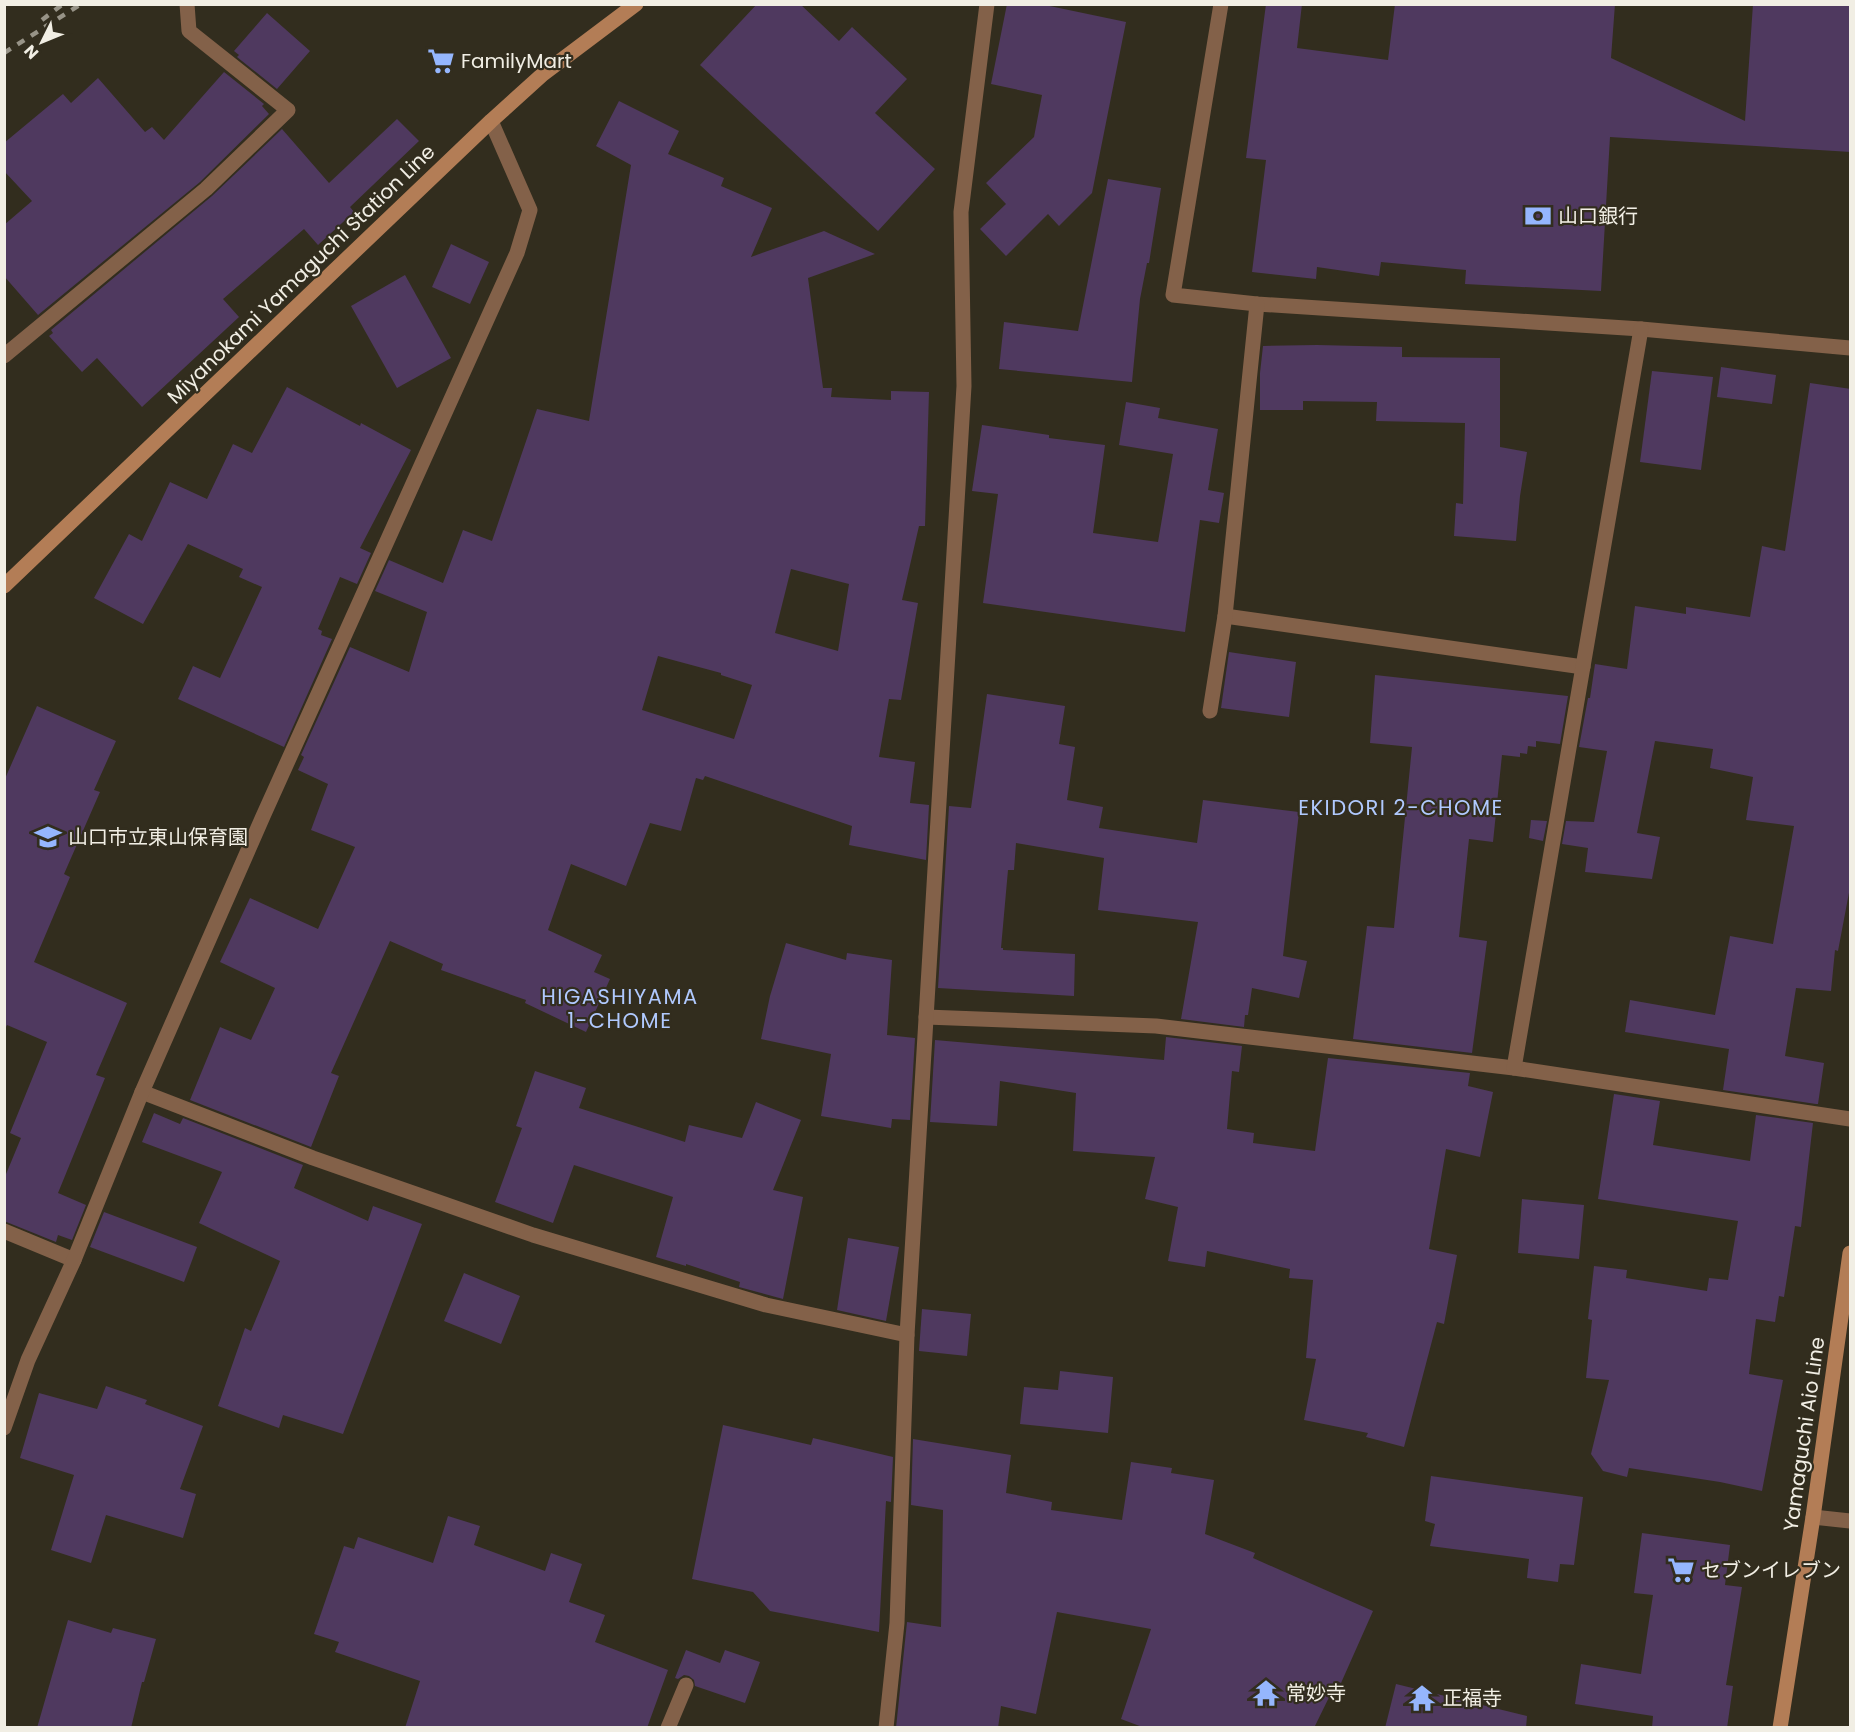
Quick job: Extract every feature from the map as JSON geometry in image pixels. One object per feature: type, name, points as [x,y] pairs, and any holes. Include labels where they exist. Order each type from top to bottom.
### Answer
[{"type":"main road","name":"Miyanokami Yamaguchi Station Line","points":[[4,586],[491,121],[543,74],[636,4]]},
{"type":"main road","name":"Yamaguchi Aio Line","points":[[1780,1728],[1848,1295],[1851,1253]]},
{"type":"street","points":[[4,356],[206,189],[288,110],[189,31],[188,4]]},
{"type":"street","points":[[886,1728],[897,1623],[907,1335],[964,386],[961,212],[987,4]]},
{"type":"street","points":[[1221,4],[1173,295],[1257,304],[1641,329],[1851,348]]},
{"type":"street","points":[[4,1428],[28,1360],[74,1260],[142,1092],[269,803],[517,253],[530,210],[491,121]]},
{"type":"street","points":[[1210,711],[1225,616],[1257,304]]},
{"type":"street","points":[[1514,1068],[1641,329]]},
{"type":"street","points":[[1225,616],[1583,667]]},
{"type":"street","points":[[926,1017],[1156,1026],[1514,1068],[1851,1119]]},
{"type":"street","points":[[142,1092],[313,1158],[533,1235],[766,1305],[907,1335]]},
{"type":"street","points":[[4,1231],[74,1260]]},
{"type":"street","points":[[1813,1517],[1851,1521]]},
{"type":"street","points":[[668,1728],[686,1685]]},
{"type":"building","points":[[757,4],[800,4],[839,41],[852,27],[907,79],[875,113],[935,169],[878,231],[700,65]]},
{"type":"building","points":[[1007,4],[1040,4],[1126,22],[1092,193],[1059,226],[1048,214],[1006,256],[980,229],[1006,204],[986,183],[1034,137],[1042,95],[991,84]]},
{"type":"building","points":[[1266,4],[1302,4],[1297,48],[1388,60],[1395,4],[1615,4],[1611,58],[1745,121],[1753,4],[1851,4],[1851,152],[1610,137],[1601,291],[1465,284],[1466,270],[1381,262],[1379,276],[1317,267],[1316,279],[1252,272],[1266,160],[1246,158]]},
{"type":"building","points":[[267,13],[310,51],[277,89],[237,57],[239,55],[234,51]]},
{"type":"building","points":[[224,72],[264,104],[262,106],[269,114],[200,182],[38,315],[4,276],[4,225],[32,201],[4,171],[4,143],[63,94],[71,103],[98,78],[145,132],[152,127],[164,140]]},
{"type":"building","points":[[619,101],[679,131],[668,154],[724,178],[721,186],[772,208],[751,257],[824,231],[875,254],[808,278],[823,388],[832,388],[831,397],[891,400],[891,391],[929,392],[925,526],[919,526],[902,600],[918,603],[901,700],[889,699],[879,757],[915,762],[910,803],[929,805],[926,860],[849,845],[852,826],[705,776],[703,780],[696,778],[681,831],[650,823],[626,886],[571,864],[548,930],[602,955],[594,972],[610,979],[586,1032],[525,1003],[526,1000],[441,970],[443,964],[390,941],[331,1073],[339,1076],[311,1147],[190,1100],[220,1027],[251,1040],[275,988],[220,962],[250,898],[318,929],[355,847],[311,830],[328,784],[298,770],[304,757],[301,755],[350,647],[409,672],[427,612],[375,591],[389,560],[443,583],[463,530],[492,541],[537,409],[589,421],[631,165],[596,146]],"holes":[[[791,569],[849,584],[838,651],[775,633]],[[658,656],[721,673],[721,675],[752,685],[734,739],[642,710]]]},
{"type":"building","points":[[397,119],[419,141],[350,207],[354,212],[318,245],[304,229],[223,299],[239,317],[142,407],[97,358],[82,372],[49,336],[53,333],[51,330],[212,196],[282,129],[329,183]]},
{"type":"building","points":[[1108,179],[1161,188],[1149,263],[1147,263],[1140,299],[1132,382],[999,369],[1004,322],[1078,331]]},
{"type":"building","points":[[451,244],[489,262],[470,304],[432,287]]},
{"type":"building","points":[[405,275],[451,358],[397,388],[351,306]]},
{"type":"building","points":[[1263,346],[1402,347],[1402,357],[1500,358],[1500,447],[1527,452],[1516,541],[1454,536],[1456,503],[1463,504],[1465,423],[1376,421],[1377,402],[1303,401],[1303,410],[1260,410]]},
{"type":"building","points":[[1721,367],[1776,375],[1772,404],[1717,397]]},
{"type":"building","points":[[1652,371],[1713,377],[1701,470],[1640,462]]},
{"type":"building","points":[[1810,383],[1851,389],[1851,882],[1838,951],[1835,950],[1831,991],[1796,988],[1785,1056],[1824,1063],[1818,1104],[1723,1090],[1729,1049],[1625,1032],[1630,1000],[1715,1015],[1730,936],[1773,944],[1794,826],[1746,820],[1753,777],[1710,768],[1713,749],[1655,741],[1637,833],[1660,837],[1652,879],[1585,872],[1588,848],[1562,844],[1566,821],[1594,822],[1607,751],[1579,747],[1588,698],[1590,698],[1595,664],[1627,669],[1635,606],[1686,614],[1686,607],[1750,617],[1762,546],[1785,551]]},
{"type":"building","points":[[287,387],[411,450],[360,548],[371,553],[357,584],[340,577],[318,629],[322,631],[321,635],[332,639],[284,747],[178,699],[193,666],[220,678],[262,587],[239,577],[243,569],[188,544],[143,624],[94,598],[129,534],[142,541],[170,482],[207,499],[233,444],[252,453]]},
{"type":"building","points":[[1126,402],[1160,408],[1158,418],[1218,429],[1208,490],[1224,493],[1219,523],[1200,520],[1185,632],[983,603],[998,494],[972,491],[982,425],[1049,435],[1049,438],[1105,445],[1093,533],[1158,542],[1173,454],[1119,445]]},
{"type":"building","points":[[1229,652],[1296,662],[1289,717],[1221,708]]},
{"type":"building","points":[[1375,675],[1568,696],[1560,744],[1536,741],[1536,747],[1528,746],[1527,754],[1520,753],[1520,757],[1502,755],[1493,842],[1469,839],[1459,937],[1487,941],[1472,1053],[1353,1039],[1367,926],[1394,928],[1412,747],[1370,743]]},
{"type":"building","points":[[987,694],[1065,706],[1059,744],[1075,747],[1067,800],[1103,807],[1099,828],[1197,843],[1203,800],[1299,812],[1283,956],[1307,961],[1299,998],[1252,988],[1244,1027],[1181,1019],[1198,922],[1098,910],[1104,858],[1016,843],[1014,870],[1008,870],[1001,948],[1003,950],[1075,954],[1074,996],[938,988],[949,806],[971,808]]},
{"type":"building","points":[[37,706],[116,741],[94,790],[100,792],[64,874],[70,877],[34,962],[127,1003],[96,1075],[105,1078],[58,1193],[86,1205],[72,1240],[58,1235],[56,1242],[4,1221],[4,1179],[21,1138],[10,1133],[47,1042],[7,1025],[4,1031],[4,781]]},
{"type":"building","points":[[1531,820],[1547,821],[1543,841],[1529,838]]},
{"type":"building","points":[[786,943],[846,960],[847,953],[892,960],[887,1035],[915,1038],[910,1120],[892,1119],[891,1128],[821,1116],[831,1054],[761,1039],[770,996]]},
{"type":"building","points":[[1166,1037],[1242,1046],[1239,1072],[1232,1071],[1227,1129],[1254,1133],[1253,1143],[1315,1151],[1328,1058],[1470,1073],[1468,1086],[1493,1092],[1480,1157],[1446,1149],[1429,1249],[1457,1255],[1444,1324],[1437,1322],[1404,1447],[1366,1437],[1368,1433],[1304,1420],[1316,1359],[1306,1358],[1313,1280],[1289,1278],[1290,1269],[1207,1251],[1205,1267],[1168,1261],[1178,1207],[1145,1199],[1155,1157],[1073,1151],[1076,1093],[1000,1081],[997,1126],[930,1122],[935,1040],[1164,1060]]},
{"type":"building","points":[[535,1071],[586,1088],[579,1108],[685,1142],[689,1125],[742,1138],[756,1102],[801,1120],[773,1190],[803,1197],[783,1299],[739,1287],[740,1282],[686,1264],[686,1266],[656,1257],[673,1197],[574,1165],[553,1223],[495,1202],[522,1128],[516,1126]]},
{"type":"building","points":[[1614,1094],[1660,1101],[1653,1145],[1750,1161],[1756,1115],[1813,1123],[1801,1227],[1795,1226],[1784,1297],[1779,1296],[1775,1322],[1756,1319],[1749,1374],[1783,1380],[1762,1491],[1629,1468],[1627,1477],[1603,1471],[1591,1454],[1609,1380],[1586,1378],[1592,1320],[1588,1319],[1594,1266],[1627,1270],[1626,1278],[1707,1291],[1709,1278],[1728,1280],[1738,1221],[1598,1199]]},
{"type":"building","points":[[154,1113],[180,1124],[183,1118],[303,1165],[294,1188],[368,1221],[373,1206],[422,1224],[343,1434],[283,1415],[279,1428],[218,1406],[245,1328],[251,1331],[280,1261],[199,1223],[222,1172],[142,1142]]},
{"type":"building","points":[[1522,1199],[1584,1205],[1579,1259],[1518,1253]]},
{"type":"building","points":[[104,1212],[197,1247],[184,1282],[90,1247]]},
{"type":"building","points":[[848,1238],[899,1247],[886,1321],[837,1310]]},
{"type":"building","points":[[464,1273],[520,1296],[501,1344],[444,1321]]},
{"type":"building","points":[[922,1309],[971,1314],[967,1356],[919,1351]]},
{"type":"building","points":[[1060,1371],[1113,1377],[1108,1433],[1020,1424],[1024,1387],[1058,1390]]},
{"type":"building","points":[[106,1386],[147,1400],[145,1404],[203,1426],[180,1489],[196,1494],[183,1538],[106,1515],[91,1563],[51,1550],[74,1475],[20,1458],[39,1393],[97,1409]]},
{"type":"building","points":[[723,1425],[811,1445],[813,1438],[893,1457],[891,1502],[886,1501],[879,1632],[770,1611],[753,1592],[692,1579]]},
{"type":"building","points":[[913,1439],[1011,1455],[1006,1493],[1052,1502],[1051,1510],[1122,1520],[1131,1462],[1172,1468],[1171,1473],[1214,1480],[1205,1534],[1255,1553],[1253,1558],[1373,1611],[1341,1683],[1337,1681],[1314,1728],[1145,1728],[1121,1719],[1151,1629],[1057,1612],[1036,1714],[1001,1706],[998,1728],[896,1728],[907,1622],[941,1627],[943,1510],[911,1505]]},
{"type":"building","points":[[1431,1476],[1583,1497],[1574,1565],[1560,1564],[1558,1582],[1527,1578],[1529,1559],[1430,1546],[1435,1524],[1425,1521]]},
{"type":"building","points":[[448,1516],[480,1526],[474,1545],[545,1571],[551,1553],[582,1564],[569,1602],[605,1615],[595,1642],[668,1670],[647,1728],[405,1728],[420,1681],[335,1652],[339,1642],[314,1634],[344,1546],[354,1549],[358,1537],[433,1563]]},
{"type":"building","points":[[1642,1533],[1730,1545],[1725,1585],[1742,1587],[1726,1685],[1733,1686],[1727,1728],[1652,1728],[1653,1716],[1575,1704],[1581,1664],[1641,1674],[1653,1595],[1634,1593]]},
{"type":"building","points":[[68,1620],[111,1633],[113,1628],[156,1639],[144,1682],[142,1682],[131,1728],[37,1728]]},
{"type":"building","points":[[686,1650],[720,1663],[725,1650],[760,1662],[745,1703],[695,1686],[694,1680],[689,1676],[675,1678]]},
{"type":"building","name":"正福寺","points":[[1396,1684],[1527,1716],[1526,1728],[1385,1728]]},
{"type":"railway","points":[[42,20],[63,4]]},
{"type":"railway","points":[[4,53],[81,4]]},
{"type":"place","name":"FamilyMart","points":[[441,61]]},
{"type":"place","name":"山口銀行","points":[[1538,216]]},
{"type":"place","name":"山口市立東山保育園","points":[[48,837]]},
{"type":"place","name":"セブンイレブン","points":[[1681,1570]]},
{"type":"place","name":"常妙寺","points":[[1266,1693]]},
{"type":"place","name":"正福寺","points":[[1422,1698]]},
{"type":"district","name":"EKIDORI 2-CHOME","points":[[1401,808]]},
{"type":"district","name":"HIGASHIYAMA 1-CHOME","points":[[620,1009]]}]
